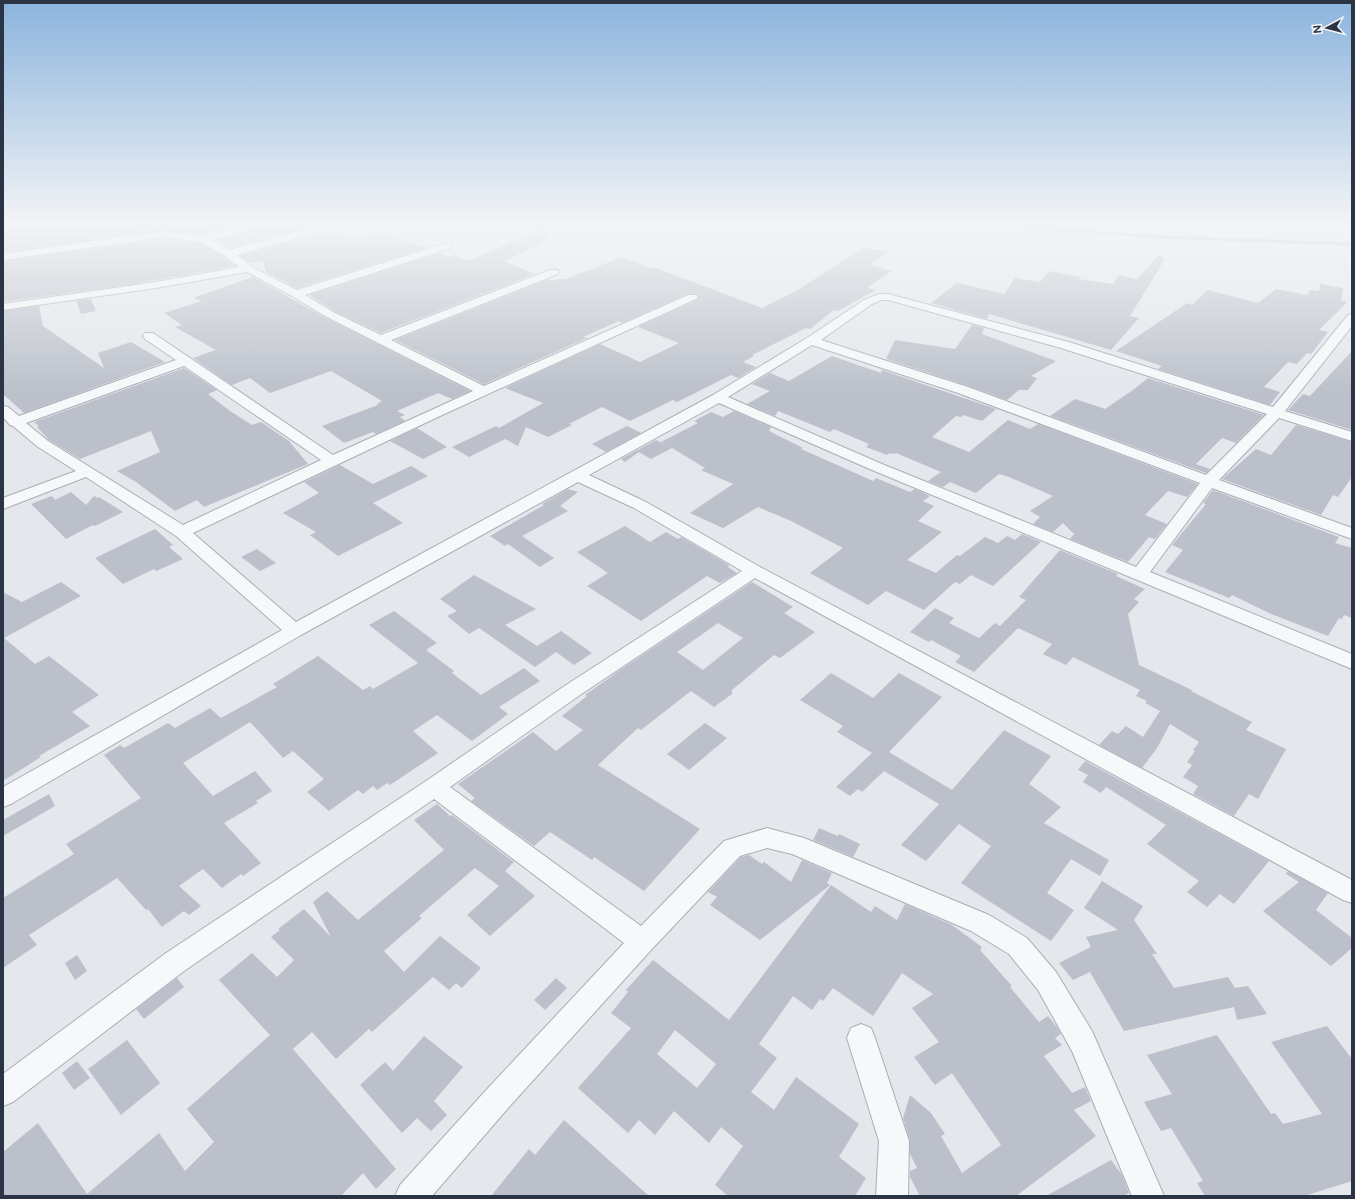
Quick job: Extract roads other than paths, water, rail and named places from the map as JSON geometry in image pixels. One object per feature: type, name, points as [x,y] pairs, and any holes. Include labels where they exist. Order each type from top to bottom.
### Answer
[{"type":"street","points":[[3,307],[179,281]]},
{"type":"street","points":[[271,281],[329,314],[482,390]]},
{"type":"street","points":[[296,294],[337,281]]},
{"type":"street","points":[[380,340],[531,281]]},
{"type":"street","points":[[182,532],[331,460],[482,390],[692,297]]},
{"type":"street","points":[[3,798],[294,631],[718,398],[811,341],[868,302],[879,297],[888,297],[1065,345],[1352,437]]},
{"type":"street","points":[[1139,575],[1209,481],[1276,413],[1352,318]]},
{"type":"street","points":[[149,336],[331,460]]},
{"type":"street","points":[[811,341],[966,387],[1209,481],[1352,534]]},
{"type":"street","points":[[15,422],[185,361]]},
{"type":"street","points":[[718,398],[877,467],[1352,662]]},
{"type":"street","points":[[3,410],[15,422],[43,444],[86,472],[137,502],[182,532],[280,617],[294,631]]},
{"type":"street","points":[[3,504],[86,472]]},
{"type":"street","points":[[576,475],[640,505],[754,571],[1352,892]]},
{"type":"street","points":[[3,1092],[175,962],[434,787],[570,692],[754,571]]},
{"type":"street","points":[[434,787],[642,942]]},
{"type":"street","points":[[411,1196],[499,1097],[642,942],[732,848],[767,838],[796,845],[980,923],[1018,946],[1047,981],[1082,1041],[1148,1196]]},
{"type":"street","points":[[861,1038],[894,1141],[892,1196]]}]
